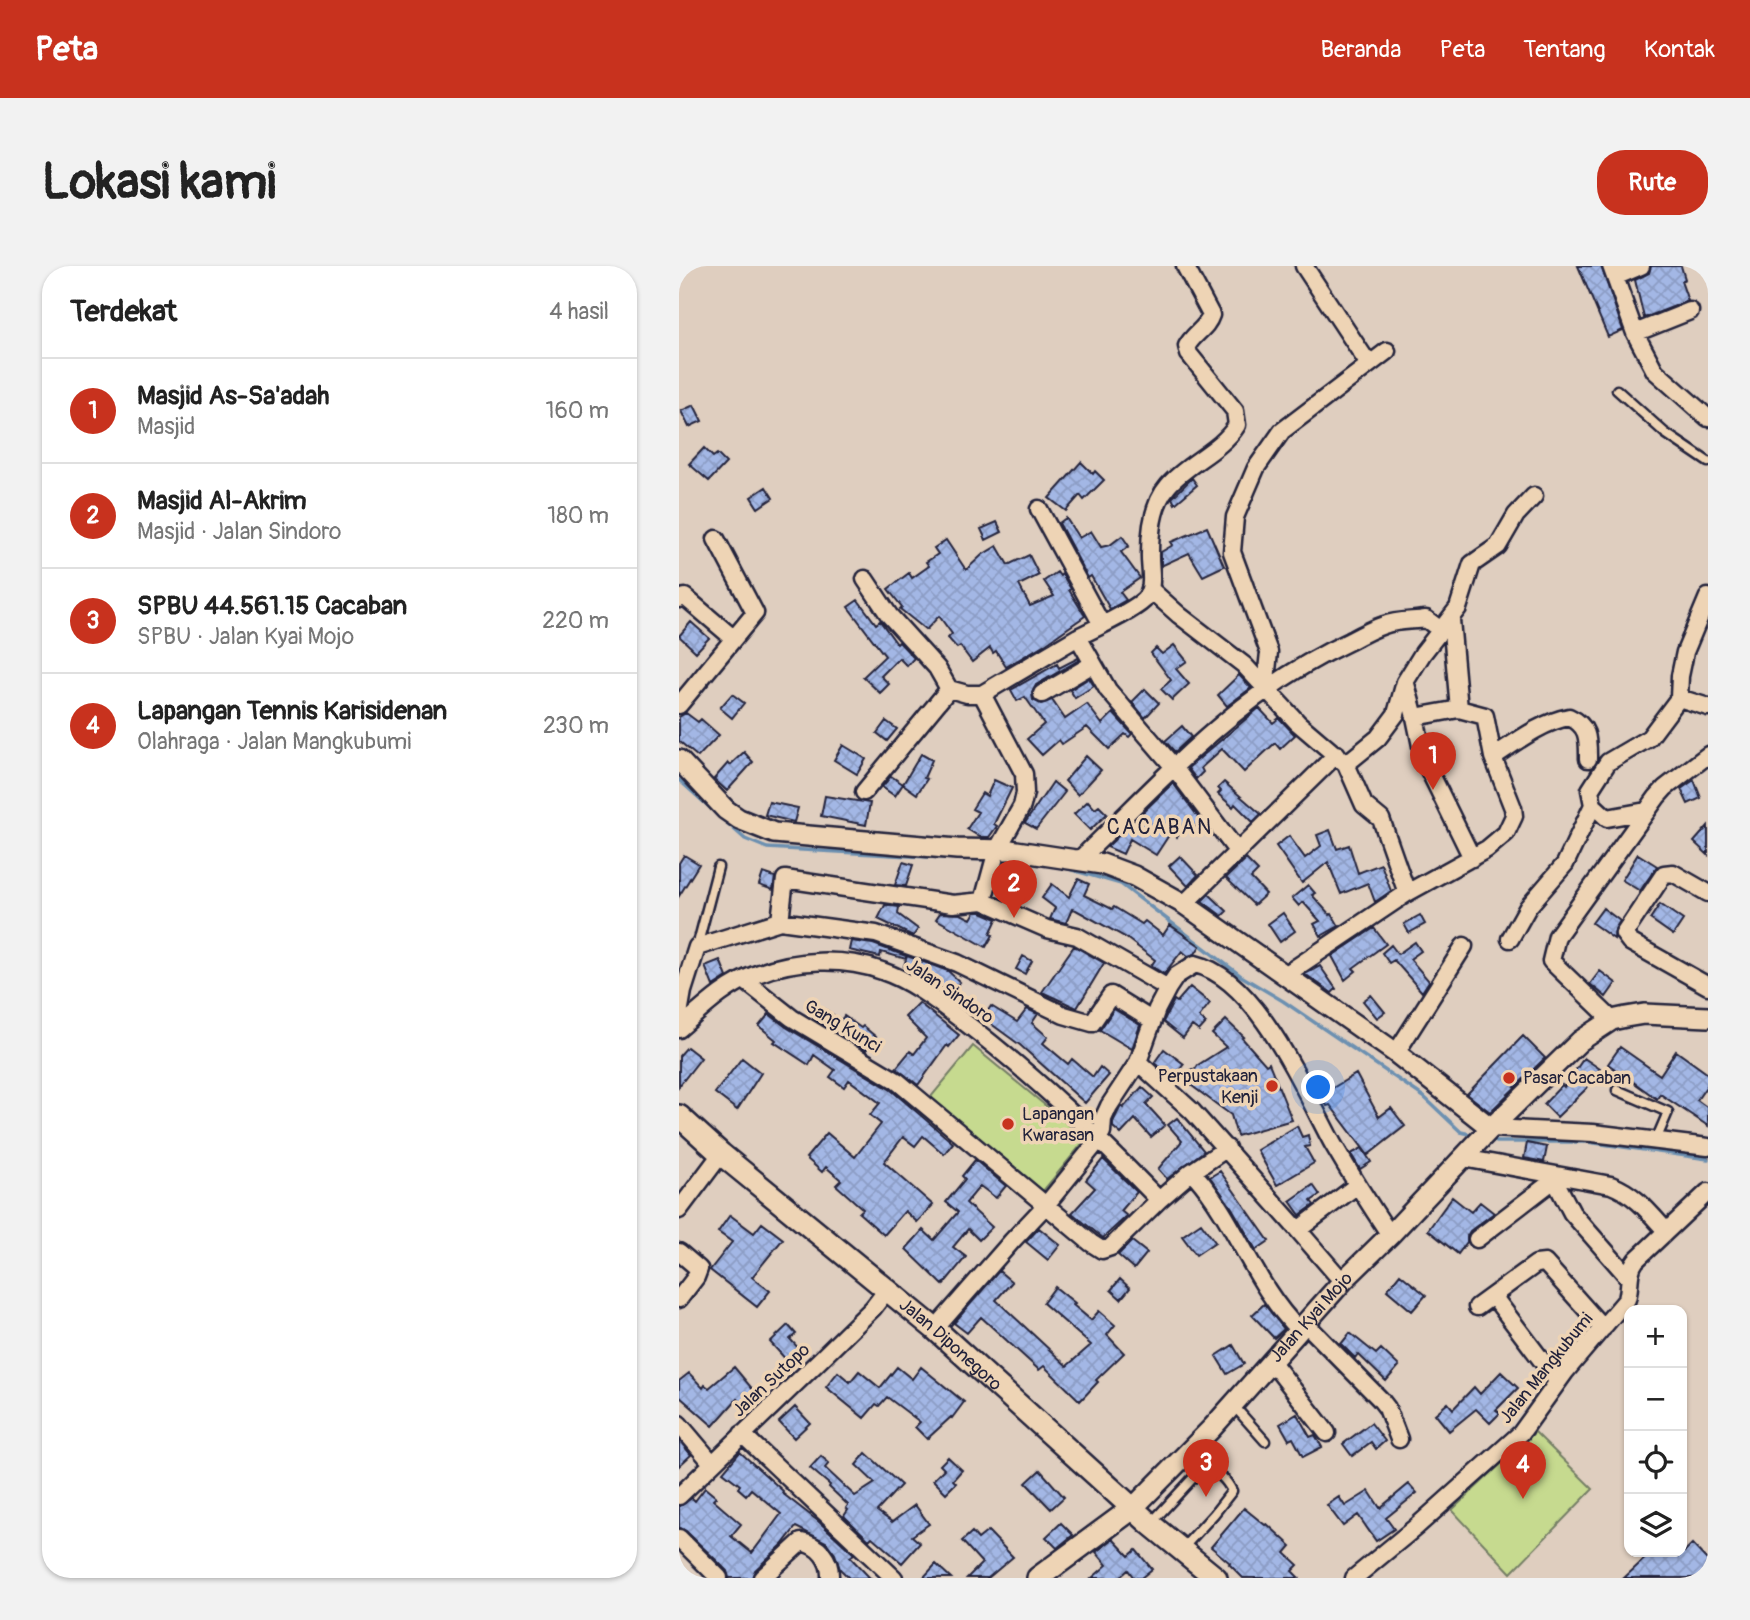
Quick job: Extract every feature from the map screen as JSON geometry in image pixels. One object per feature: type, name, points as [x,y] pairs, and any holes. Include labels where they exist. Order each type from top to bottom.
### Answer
[{"type":"main road","name":"Jalan Diponegoro","points":[[679,1116],[721,1154],[935,1329],[1150,1524],[1216,1578]]},
{"type":"main road","points":[[1038,1578],[1133,1508]]},
{"type":"street","points":[[865,579],[889,615],[928,657],[949,689],[967,694],[982,694],[1138,604],[1150,589],[1150,544],[1157,503],[1167,486],[1237,425],[1235,411],[1189,354],[1187,346],[1190,339],[1210,320],[1211,315],[1185,266]]},
{"type":"street","points":[[1304,266],[1368,363]]},
{"type":"street","points":[[1641,266],[1613,272],[1635,333],[1655,371],[1708,418]]},
{"type":"street","points":[[1635,333],[1689,312]]},
{"type":"street","points":[[1265,690],[1269,652],[1232,552],[1235,517],[1256,468],[1282,431],[1387,351]]},
{"type":"street","points":[[1184,904],[1237,851],[1341,759],[1378,738],[1396,714],[1405,682],[1423,653],[1458,608],[1472,564],[1498,546],[1516,514],[1534,496]]},
{"type":"street","points":[[1039,509],[1102,625]]},
{"type":"street","points":[[679,690],[729,636],[755,613],[716,538]]},
{"type":"street","points":[[1150,589],[1244,665],[1298,723],[1341,759],[1364,804],[1381,819],[1407,894]]},
{"type":"street","points":[[1646,811],[1607,818],[1593,805],[1590,790],[1601,771],[1616,756],[1649,738],[1679,698],[1685,652],[1708,597]]},
{"type":"street","points":[[679,599],[688,599],[729,636]]},
{"type":"street","points":[[1080,859],[1173,766],[1225,720],[1321,654],[1386,624],[1426,619],[1447,625]]},
{"type":"street","points":[[1447,625],[1459,709]]},
{"type":"street","points":[[679,705],[729,636]]},
{"type":"street","points":[[1078,637],[1118,703],[1173,766],[1237,851]]},
{"type":"street","points":[[1042,694],[1093,664]]},
{"type":"street","points":[[1405,682],[1424,761],[1472,858]]},
{"type":"street","points":[[864,792],[949,689]]},
{"type":"street","points":[[982,694],[1024,774],[1025,793],[1022,807],[995,856],[983,901]]},
{"type":"street","points":[[1679,698],[1708,707]]},
{"type":"street","points":[[1285,975],[1407,894],[1501,840],[1512,825],[1514,817],[1493,757],[1485,716],[1459,709],[1415,717]]},
{"type":"street","points":[[1493,757],[1522,738],[1569,717],[1584,727],[1588,735],[1588,759]]},
{"type":"street","points":[[1608,1016],[1551,961],[1557,936],[1665,788],[1708,755]]},
{"type":"street","points":[[679,760],[726,810],[739,820],[774,833],[957,849],[995,856],[1080,859],[1134,876],[1184,904],[1396,1053],[1489,1130],[1593,1133],[1708,1147]]},
{"type":"street","points":[[1510,939],[1528,907],[1565,864],[1593,805]]},
{"type":"street","points":[[1708,893],[1673,873],[1664,874],[1624,934],[1630,942],[1708,986]]},
{"type":"street","points":[[779,921],[785,879],[953,904],[983,901],[1047,929],[1079,937],[1168,988]]},
{"type":"street","points":[[679,1014],[683,991],[697,947],[779,921],[876,934],[957,963],[1064,1015],[1092,1023],[1111,995],[1153,1021]]},
{"type":"street","points":[[1396,1053],[1464,946]]},
{"type":"street","name":"Jalan Sindoro","points":[[679,1029],[720,993],[744,980],[779,968],[815,963],[856,963],[883,971],[924,993],[1045,1087],[1159,1200]]},
{"type":"street","points":[[935,1329],[1046,1205],[1099,1138],[1103,1119],[1137,1062],[1168,988],[1176,976],[1195,964],[1218,973],[1266,1023],[1356,1186],[1390,1235]]},
{"type":"street","name":"Gang Kunci","points":[[744,980],[792,1018],[897,1081],[1091,1243],[1105,1250],[1159,1200]]},
{"type":"street","name":"Jalan Kyai Mojo","points":[[1133,1508],[1180,1462],[1343,1281],[1489,1130],[1580,1041],[1612,1020],[1644,1014],[1708,1017]]},
{"type":"street","points":[[1137,1062],[1192,1111],[1227,1148],[1336,1273]]},
{"type":"street","points":[[1159,1200],[1190,1173],[1227,1148]]},
{"type":"street","points":[[679,1210],[721,1154]]},
{"type":"street","points":[[1467,1154],[1553,1177],[1611,1185],[1624,1190],[1666,1231]]},
{"type":"street","points":[[1190,1173],[1211,1197],[1248,1254],[1265,1289],[1380,1399],[1387,1408],[1399,1439]]},
{"type":"street","points":[[1477,1239],[1553,1177]]},
{"type":"street","points":[[1553,1177],[1572,1213],[1629,1278]]},
{"type":"street","points":[[1298,1230],[1356,1186]]},
{"type":"street","name":"Jalan Mangkubumi","points":[[1354,1578],[1502,1451],[1532,1419],[1558,1382],[1627,1299],[1629,1278],[1636,1259],[1708,1192]]},
{"type":"street","points":[[679,1252],[699,1269],[679,1299]]},
{"type":"street","points":[[1477,1307],[1537,1264],[1545,1264],[1603,1328]]},
{"type":"street","name":"Jalan Sutopo","points":[[679,1496],[847,1334],[887,1290]]},
{"type":"street","points":[[1493,1296],[1558,1382]]},
{"type":"street","points":[[1272,1361],[1327,1433]]},
{"type":"street","points":[[679,1424],[712,1463]]},
{"type":"street","points":[[743,1434],[894,1578]]},
{"type":"street","points":[[762,1578],[801,1542],[810,1544],[825,1558],[830,1568],[829,1578]]},
{"type":"street","points":[[682,1547],[719,1578]]},
{"type":"lane","points":[[1617,390],[1665,433],[1708,462]]},
{"type":"lane","points":[[697,947],[718,867]]},
{"type":"lane","points":[[1617,1090],[1668,1112],[1656,1140]]},
{"type":"lane","points":[[1232,1404],[1265,1441]]},
{"type":"lane","points":[[1150,1524],[1207,1468],[1217,1472],[1232,1491],[1214,1514],[1189,1558]]},
{"type":"green space","name":"Lapangan Kwarasan","points":[[973,1046],[1086,1139],[1038,1197],[925,1104]]},
{"type":"green space","points":[[1535,1432],[1593,1489],[1511,1573],[1452,1510]]},
{"type":"building","points":[[1578,266],[1601,266],[1623,330],[1608,337]]},
{"type":"building","points":[[1651,266],[1681,266],[1685,279],[1681,281],[1688,301],[1644,318],[1635,280],[1649,273]]},
{"type":"building","points":[[694,405],[702,421],[689,427],[681,411]]},
{"type":"building","points":[[704,448],[713,457],[717,454],[726,463],[709,481],[689,464]]},
{"type":"building","points":[[1081,462],[1104,480],[1084,500],[1080,495],[1066,511],[1049,498]]},
{"type":"building","points":[[1192,478],[1197,485],[1175,504],[1172,498]]},
{"type":"building","points":[[766,487],[773,498],[758,508],[751,497]]},
{"type":"building","points":[[1066,518],[1079,538],[1091,531],[1101,547],[1110,545],[1122,536],[1129,546],[1121,552],[1140,578],[1120,592],[1126,600],[1110,609],[1091,576],[1088,578],[1059,523]]},
{"type":"building","points":[[997,522],[1002,532],[986,540],[981,529]]},
{"type":"building","points":[[1207,527],[1224,566],[1203,576],[1189,553],[1161,566],[1161,552],[1173,545],[1171,542]]},
{"type":"building","points":[[946,540],[966,570],[997,546],[1008,565],[1029,555],[1039,575],[1019,585],[1030,606],[1054,596],[1044,581],[1057,572],[1060,576],[1062,574],[1085,616],[1006,667],[996,651],[993,653],[990,648],[972,662],[960,646],[957,648],[948,638],[952,634],[939,616],[926,630],[900,609],[902,607],[888,589],[909,573],[912,578],[929,566],[926,562],[938,554],[934,548]]},
{"type":"building","points":[[858,600],[876,624],[880,621],[897,644],[899,642],[914,658],[907,666],[899,658],[881,676],[889,684],[880,693],[863,677],[885,656],[848,607]]},
{"type":"building","points":[[691,622],[709,638],[696,652],[679,636]]},
{"type":"building","points":[[1174,645],[1187,661],[1176,669],[1189,684],[1172,700],[1161,689],[1171,680],[1151,653],[1156,648],[1162,654]]},
{"type":"building","points":[[1078,658],[1079,660],[1036,685],[1032,693],[1033,700],[1041,704],[1052,700],[1065,719],[1087,704],[1102,724],[1113,713],[1132,734],[1129,737],[1125,734],[1109,749],[1087,727],[1062,744],[1059,740],[1042,755],[1027,739],[1044,724],[1025,697],[1017,701],[1011,690],[1057,664],[1059,668]]},
{"type":"building","points":[[1239,675],[1251,688],[1227,706],[1218,695]]},
{"type":"building","points":[[1089,678],[1094,686],[1075,698],[1070,690]]},
{"type":"building","points":[[1145,689],[1159,703],[1145,718],[1132,702]]},
{"type":"building","points":[[732,694],[744,703],[732,718],[720,708]]},
{"type":"building","points":[[1259,708],[1273,723],[1279,718],[1295,735],[1280,749],[1275,743],[1244,772],[1222,749],[1201,768],[1203,772],[1196,779],[1188,768]]},
{"type":"building","points":[[686,713],[698,722],[701,719],[719,735],[698,757],[679,741],[679,717]]},
{"type":"building","points":[[886,721],[897,729],[887,741],[877,733]]},
{"type":"building","points":[[1182,726],[1191,737],[1175,752],[1165,741]]},
{"type":"building","points":[[843,745],[866,759],[857,774],[834,760]]},
{"type":"building","points":[[744,752],[753,762],[727,791],[714,779],[728,763],[730,765]]},
{"type":"building","points":[[921,754],[932,760],[924,778],[927,779],[917,794],[903,784]]},
{"type":"building","points":[[1086,756],[1101,770],[1078,795],[1065,781]]},
{"type":"building","points":[[891,776],[903,784],[895,796],[882,787]]},
{"type":"building","points":[[994,780],[1012,788],[994,824],[997,826],[989,837],[980,837],[967,829],[978,812],[972,809],[982,793],[987,796]]},
{"type":"building","points":[[1694,780],[1701,798],[1688,804],[1681,789]]},
{"type":"building","points":[[1053,782],[1065,792],[1036,829],[1025,823]]},
{"type":"building","points":[[1224,782],[1261,814],[1253,822],[1235,804],[1233,807],[1218,794],[1221,791],[1218,788]]},
{"type":"building","points":[[1173,783],[1201,821],[1193,829],[1188,824],[1177,837],[1171,832],[1156,855],[1130,839],[1123,854],[1107,847]]},
{"type":"building","points":[[825,796],[870,803],[866,825],[821,816]]},
{"type":"building","points":[[1088,801],[1095,809],[1099,806],[1107,814],[1090,830],[1074,814]]},
{"type":"building","points":[[769,802],[798,808],[794,822],[765,815]]},
{"type":"building","points":[[1708,826],[1708,855],[1694,842]]},
{"type":"building","points":[[1330,830],[1337,849],[1349,845],[1358,873],[1381,864],[1391,891],[1375,902],[1368,883],[1341,894],[1328,862],[1302,883],[1276,846],[1289,836],[1305,858],[1321,846],[1317,835]]},
{"type":"building","points":[[1638,854],[1657,866],[1640,891],[1622,880]]},
{"type":"building","points":[[684,855],[699,864],[679,896],[679,863]]},
{"type":"building","points":[[1180,856],[1198,875],[1188,886],[1169,866]]},
{"type":"building","points":[[1246,859],[1258,871],[1251,878],[1266,894],[1254,905],[1226,878]]},
{"type":"building","points":[[903,862],[913,865],[906,886],[895,885]]},
{"type":"building","points":[[763,873],[775,877],[773,890],[759,885]]},
{"type":"building","points":[[1078,879],[1089,884],[1084,895],[1112,909],[1114,907],[1142,924],[1145,921],[1163,935],[1170,925],[1200,946],[1195,954],[1188,956],[1182,951],[1164,974],[1151,966],[1155,960],[1125,937],[1076,910],[1072,909],[1066,923],[1050,919],[1055,908],[1042,898],[1052,884],[1069,897]]},
{"type":"building","points":[[1308,885],[1315,893],[1312,895],[1330,915],[1332,914],[1339,926],[1321,936],[1314,924],[1320,921],[1303,902],[1299,906],[1292,898]]},
{"type":"building","points":[[1209,894],[1227,911],[1222,916],[1202,901]]},
{"type":"building","points":[[1660,904],[1683,920],[1673,935],[1650,919]]},
{"type":"building","points":[[885,905],[899,907],[898,914],[918,929],[913,936],[878,919]]},
{"type":"building","points":[[1603,908],[1620,921],[1615,929],[1614,939],[1592,923]]},
{"type":"building","points":[[975,912],[997,919],[990,934],[993,935],[986,947],[936,919],[940,913],[961,914],[971,919]]},
{"type":"building","points":[[1283,913],[1295,931],[1280,942],[1268,924]]},
{"type":"building","points":[[1420,915],[1425,924],[1409,933],[1404,924]]},
{"type":"building","points":[[1374,928],[1386,944],[1353,968],[1356,971],[1345,980],[1332,956]]},
{"type":"building","points":[[851,941],[873,944],[906,956],[906,959],[881,952],[880,957],[849,950]]},
{"type":"building","points":[[1415,942],[1421,951],[1410,959],[1429,981],[1422,992],[1394,960],[1389,963],[1382,953],[1391,945],[1398,954]]},
{"type":"building","points":[[1074,946],[1104,963],[1077,1008],[1042,992]]},
{"type":"building","points":[[907,956],[948,971],[960,982],[949,994],[921,971],[904,966]]},
{"type":"building","points":[[1023,956],[1032,961],[1025,974],[1016,969]]},
{"type":"building","points":[[720,960],[727,977],[713,986],[705,966]]},
{"type":"building","points":[[1320,966],[1336,989],[1332,993],[1305,974]]},
{"type":"building","points":[[1600,971],[1616,983],[1606,997],[1590,984]]},
{"type":"building","points":[[1190,987],[1210,1003],[1199,1017],[1206,1023],[1199,1031],[1192,1026],[1183,1038],[1163,1022],[1174,1000],[1177,1002]]},
{"type":"building","points":[[1371,995],[1385,1012],[1377,1018],[1363,1001]]},
{"type":"building","points":[[919,1003],[959,1035],[949,1047],[947,1045],[918,1085],[896,1068],[910,1051],[914,1054],[926,1038],[905,1017]]},
{"type":"building","points":[[991,1006],[1017,1022],[1027,1009],[1038,1014],[1032,1023],[1048,1037],[1043,1043],[1068,1064],[1072,1059],[1093,1077],[1100,1067],[1109,1075],[1085,1103],[1020,1045],[983,1018]]},
{"type":"building","points":[[824,1009],[841,1020],[844,1016],[861,1028],[863,1026],[876,1037],[866,1050],[816,1020]]},
{"type":"building","points":[[1114,1009],[1140,1025],[1132,1049],[1100,1030]]},
{"type":"building","points":[[769,1014],[891,1090],[953,1143],[944,1154],[923,1136],[915,1146],[903,1137],[884,1162],[933,1205],[917,1222],[905,1211],[884,1235],[859,1213],[863,1209],[836,1185],[841,1180],[826,1167],[822,1172],[806,1158],[827,1133],[855,1157],[881,1124],[870,1115],[880,1103],[849,1080],[844,1087],[830,1077],[835,1070],[814,1055],[809,1065],[774,1042],[776,1040],[759,1026]]},
{"type":"building","points":[[1226,1020],[1244,1037],[1242,1038],[1266,1065],[1269,1063],[1292,1120],[1237,1136],[1231,1115],[1180,1077],[1192,1069],[1194,1071],[1198,1065],[1226,1047],[1212,1034]]},
{"type":"building","name":"Pasar Cacaban","points":[[1523,1036],[1545,1058],[1490,1112],[1467,1094]]},
{"type":"building","points":[[687,1047],[701,1058],[679,1086],[679,1056]]},
{"type":"building","points":[[1620,1047],[1660,1075],[1676,1051],[1708,1074],[1708,1084],[1697,1100],[1708,1108],[1708,1126],[1660,1094],[1657,1099],[1608,1064]]},
{"type":"building","points":[[1164,1049],[1184,1064],[1174,1077],[1154,1063]]},
{"type":"building","points":[[742,1058],[761,1073],[737,1110],[715,1093]]},
{"type":"building","points":[[1584,1058],[1600,1069],[1586,1089],[1557,1117],[1544,1104],[1562,1085],[1564,1087]]},
{"type":"building","points":[[1356,1074],[1379,1117],[1391,1108],[1405,1126],[1368,1155],[1321,1095]]},
{"type":"building","points":[[1142,1087],[1153,1097],[1146,1104],[1165,1125],[1151,1137],[1135,1119],[1121,1134],[1113,1127],[1113,1122],[1121,1106],[1123,1108]]},
{"type":"building","points":[[1177,1118],[1204,1151],[1167,1179],[1158,1169],[1182,1141],[1168,1125]]},
{"type":"building","points":[[1297,1126],[1302,1137],[1308,1135],[1310,1146],[1305,1147],[1314,1163],[1277,1185],[1257,1150]]},
{"type":"building","points":[[1527,1143],[1547,1147],[1544,1162],[1524,1158]]},
{"type":"building","points":[[1362,1148],[1371,1162],[1360,1169],[1351,1154]]},
{"type":"building","points":[[1103,1159],[1137,1192],[1121,1211],[1127,1216],[1103,1238],[1072,1213],[1095,1188],[1086,1180]]},
{"type":"building","points":[[975,1160],[1006,1186],[996,1198],[980,1186],[966,1203],[992,1227],[979,1240],[968,1229],[953,1247],[966,1257],[943,1285],[906,1249],[923,1230],[934,1240],[958,1212],[946,1202],[965,1179],[962,1176]]},
{"type":"building","points":[[1220,1171],[1269,1241],[1256,1250],[1210,1177]]},
{"type":"building","points":[[1313,1185],[1320,1195],[1311,1201],[1314,1205],[1300,1215],[1290,1201]]},
{"type":"building","points":[[1452,1197],[1471,1212],[1480,1202],[1494,1213],[1470,1231],[1467,1242],[1458,1254],[1428,1230]]},
{"type":"building","points":[[730,1215],[754,1233],[762,1223],[783,1239],[752,1277],[770,1291],[757,1307],[710,1270],[732,1242],[718,1232]]},
{"type":"building","points":[[1201,1223],[1215,1242],[1196,1255],[1182,1236]]},
{"type":"building","points":[[1039,1228],[1060,1245],[1048,1260],[1026,1242]]},
{"type":"building","points":[[1132,1241],[1147,1253],[1134,1269],[1118,1255]]},
{"type":"building","points":[[999,1271],[1012,1282],[996,1300],[1067,1366],[1091,1345],[1043,1303],[1055,1287],[1091,1320],[1099,1311],[1115,1325],[1107,1335],[1124,1353],[1096,1380],[1098,1382],[1080,1401],[1044,1366],[1039,1370],[981,1317],[967,1333],[954,1323]]},
{"type":"building","points":[[1400,1274],[1426,1295],[1412,1311],[1387,1290]]},
{"type":"building","points":[[1120,1279],[1130,1288],[1121,1299],[1111,1290]]},
{"type":"building","points":[[1264,1304],[1284,1329],[1274,1338],[1252,1315]]},
{"type":"building","points":[[788,1325],[796,1334],[790,1339],[801,1351],[789,1363],[770,1342]]},
{"type":"building","points":[[1350,1333],[1376,1354],[1381,1349],[1399,1366],[1386,1381],[1358,1354],[1355,1358],[1341,1344]]},
{"type":"building","points":[[1233,1345],[1244,1364],[1227,1374],[1216,1356]]},
{"type":"building","points":[[734,1367],[755,1392],[741,1403],[737,1399],[713,1426],[679,1396],[679,1381],[689,1373],[703,1388],[705,1385],[709,1388]]},
{"type":"building","points":[[897,1367],[912,1379],[921,1367],[964,1402],[952,1418],[927,1439],[915,1427],[920,1422],[887,1397],[879,1406],[876,1404],[864,1418],[826,1387],[838,1372],[850,1382],[859,1371],[880,1388]]},
{"type":"building","points":[[1501,1372],[1518,1388],[1496,1410],[1500,1413],[1490,1423],[1476,1409],[1449,1431],[1435,1414],[1448,1403],[1453,1409],[1474,1387],[1480,1394]]},
{"type":"building","points":[[795,1407],[810,1423],[794,1438],[779,1422]]},
{"type":"building","points":[[1297,1414],[1310,1437],[1315,1435],[1322,1447],[1303,1457],[1293,1438],[1289,1440],[1280,1424]]},
{"type":"building","points":[[1371,1423],[1385,1441],[1376,1449],[1371,1442],[1352,1456],[1343,1444]]},
{"type":"building","points":[[679,1440],[691,1455],[679,1466]]},
{"type":"building","points":[[740,1452],[783,1491],[782,1493],[854,1554],[850,1557],[870,1578],[849,1578],[840,1569],[835,1554],[826,1542],[796,1527],[782,1545],[755,1570],[752,1578],[729,1578],[727,1571],[679,1527],[679,1506],[692,1498],[695,1501],[705,1488],[716,1497],[713,1500],[741,1524],[731,1536],[752,1553],[781,1514],[751,1489],[746,1495],[738,1488],[740,1485],[723,1472]]},
{"type":"building","points":[[866,1453],[901,1485],[877,1511],[892,1522],[915,1505],[929,1524],[912,1536],[920,1543],[902,1563],[872,1537],[869,1540],[844,1516],[848,1505],[810,1468],[821,1456],[829,1463],[825,1468],[855,1496],[875,1483],[856,1465]]},
{"type":"building","points":[[948,1457],[962,1470],[953,1480],[956,1483],[946,1493],[933,1480],[944,1469],[940,1465]]},
{"type":"building","points":[[1040,1470],[1064,1497],[1051,1509],[1026,1483]]},
{"type":"building","points":[[1409,1484],[1417,1493],[1386,1518],[1394,1529],[1376,1541],[1358,1515],[1343,1526],[1327,1505],[1339,1497],[1345,1506],[1369,1491],[1380,1508]]},
{"type":"building","points":[[1244,1508],[1291,1546],[1285,1553],[1298,1565],[1292,1571],[1299,1578],[1243,1578],[1211,1547]]},
{"type":"building","points":[[1061,1523],[1073,1535],[1057,1548],[1046,1537]]},
{"type":"building","points":[[988,1531],[1013,1557],[988,1578],[967,1578],[982,1563],[962,1541],[972,1532],[978,1539]]},
{"type":"building","points":[[1113,1539],[1129,1556],[1136,1550],[1152,1569],[1141,1578],[1134,1578],[1128,1570],[1119,1578],[1092,1578],[1107,1565],[1096,1552]]},
{"type":"building","points":[[1692,1544],[1708,1561],[1708,1578],[1624,1578],[1647,1557],[1687,1557],[1687,1549]]},
{"type":"building","points":[[936,1564],[951,1578],[923,1578]]},
{"type":"waterway","points":[[679,780],[745,839],[767,848],[946,858]]},
{"type":"waterway","points":[[968,859],[988,860]]},
{"type":"waterway","points":[[1000,860],[1027,862]]},
{"type":"waterway","points":[[1062,867],[1121,884],[1241,976],[1283,1001],[1424,1097],[1461,1132],[1474,1135]]},
{"type":"waterway","points":[[1488,1139],[1497,1142],[1588,1142],[1708,1159]]},
{"type":"place","name":"Masjid As-Sa'adah","points":[[1433,790]]},
{"type":"place","name":"Masjid Al-Akrim","points":[[1014,918]]},
{"type":"place","name":"Pasar Cacaban","points":[[1509,1078]]},
{"type":"place","name":"Perpustakaan Kenji","points":[[1272,1086]]},
{"type":"place","name":"Lapangan Kwarasan","points":[[1008,1124]]},
{"type":"place","name":"SPBU 44.561.15 Cacaban","points":[[1206,1497]]},
{"type":"place","name":"Lapangan Tennis Karisidenan","points":[[1523,1499]]},
{"type":"district","name":"CACABAN","points":[[1160,827]]}]
